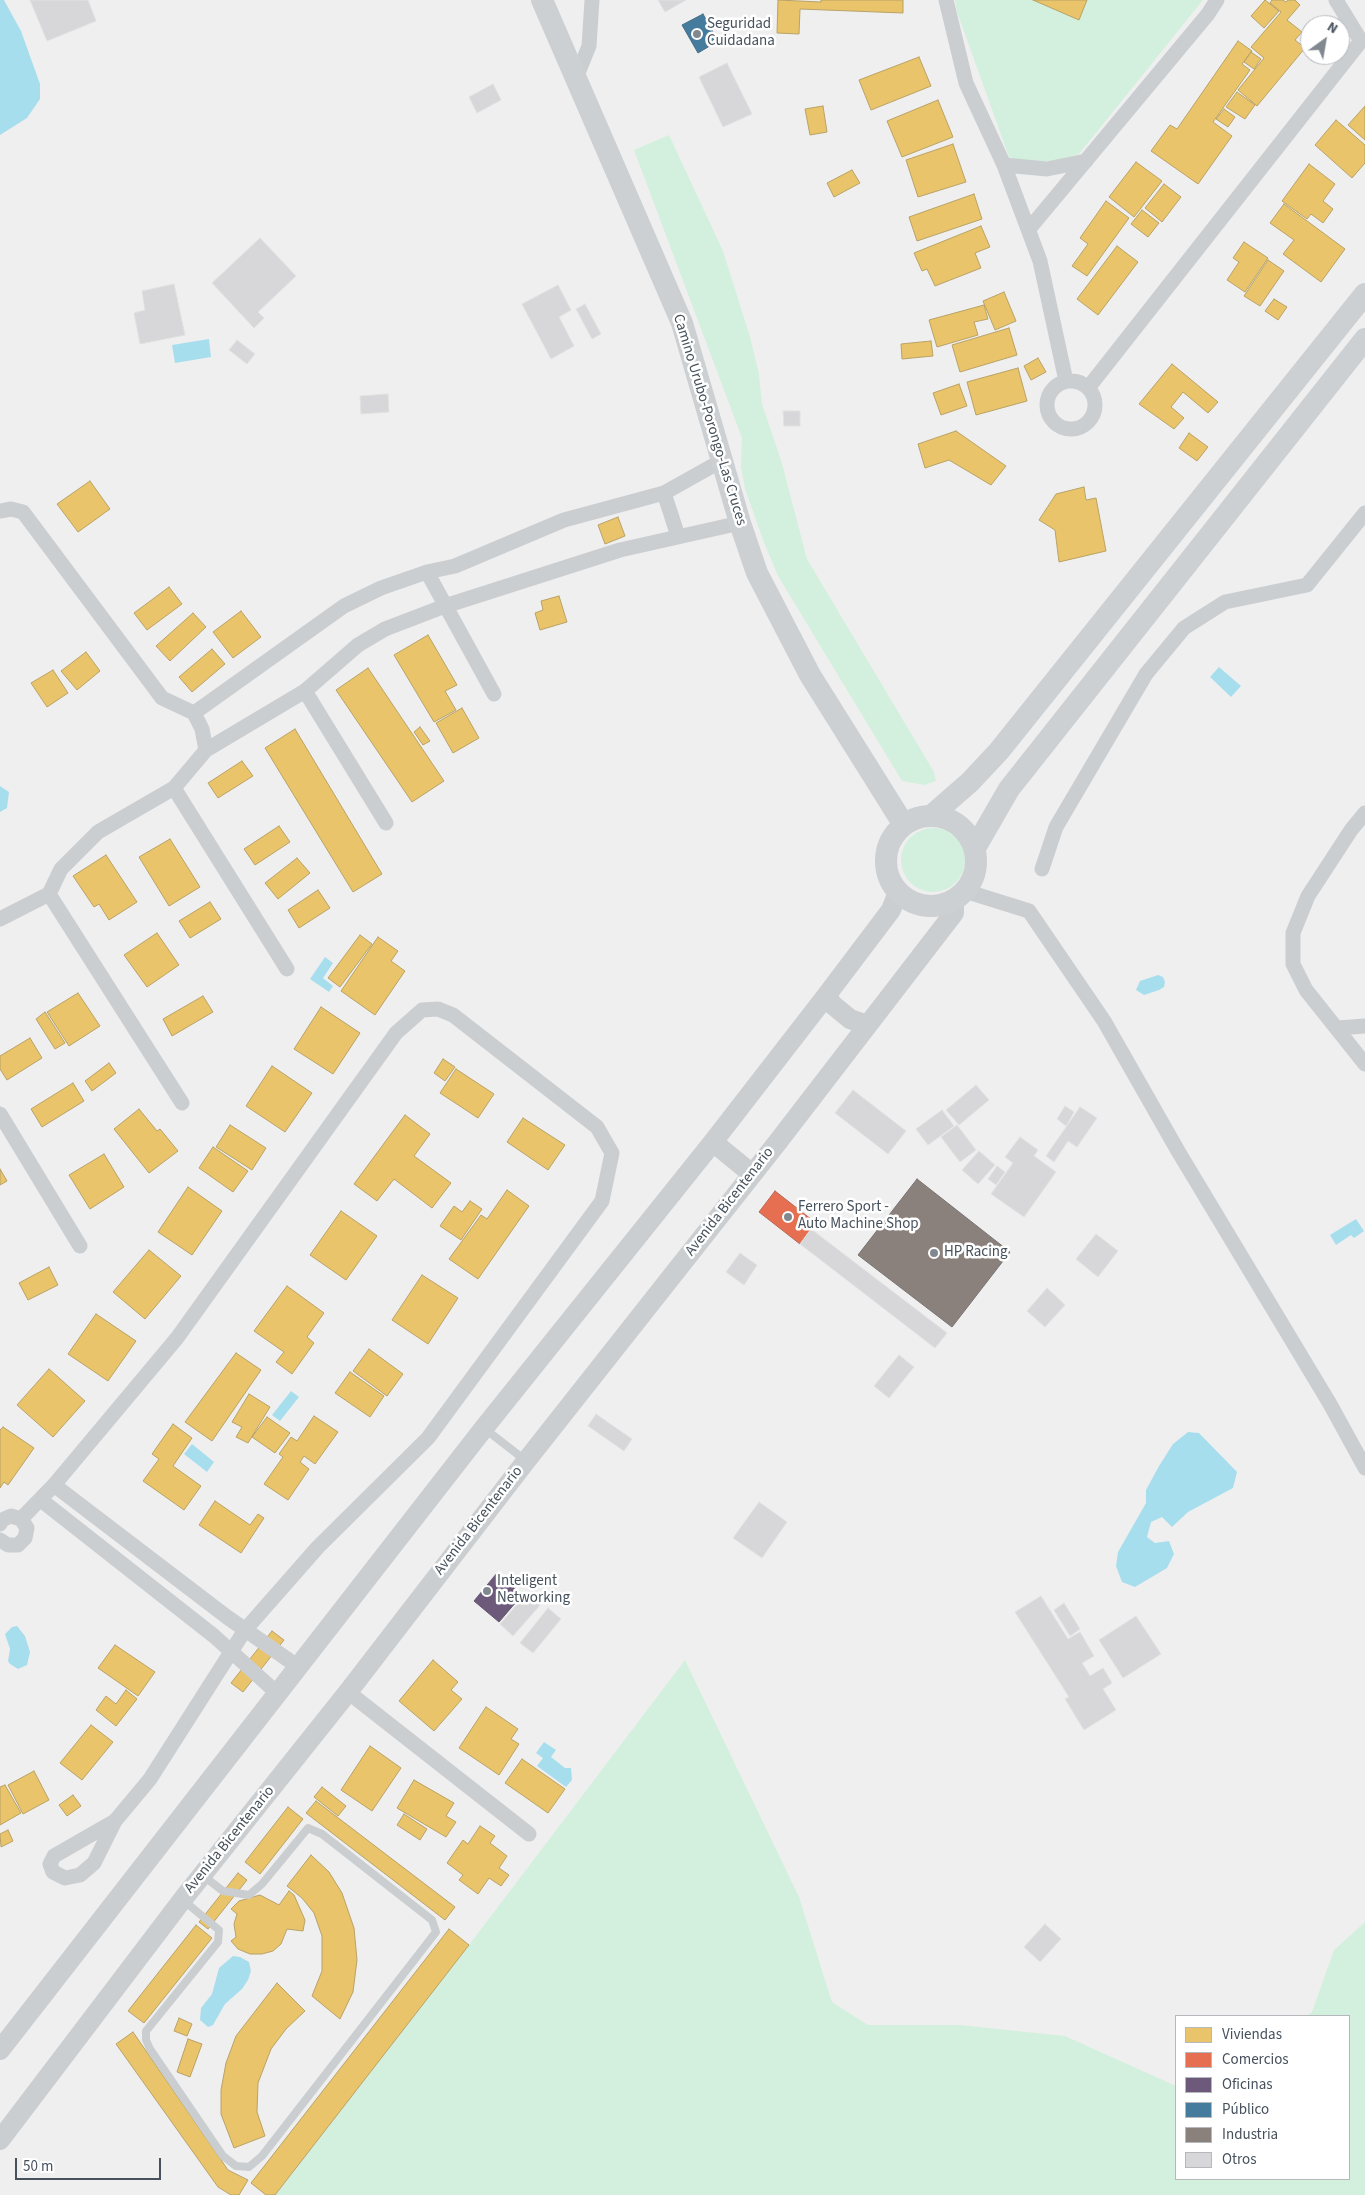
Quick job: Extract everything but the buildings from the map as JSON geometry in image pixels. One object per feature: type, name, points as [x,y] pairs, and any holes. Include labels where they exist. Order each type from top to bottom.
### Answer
[{"type":"main road","name":"Camino Urubo-Porongo-Las Cruces","points":[[542,0],[682,323],[740,523],[757,573],[810,675],[904,825]]},
{"type":"main road","points":[[931,816],[970,782],[999,751],[1365,294]]},
{"type":"main road","points":[[975,848],[1009,789],[1365,339]]},
{"type":"main road","points":[[931,816],[945,818],[958,825],[968,835],[975,848],[975,871],[959,896],[939,906],[924,906],[910,901],[898,892],[890,879],[886,864],[887,850],[893,836],[904,825],[916,818],[931,816]]},
{"type":"street","points":[[576,78],[589,46],[592,0]]},
{"type":"street","points":[[946,0],[966,84],[1004,165],[1030,229],[1040,261],[1066,381]]},
{"type":"street","points":[[1030,229],[1208,14],[1217,0]]},
{"type":"street","points":[[1088,388],[1361,41],[1336,0]]},
{"type":"street","points":[[1004,165],[1047,169],[1086,162]]},
{"type":"street","points":[[1066,381],[1082,384],[1088,388],[1095,402],[1092,418],[1079,428],[1063,428],[1050,418],[1046,402],[1053,388],[1066,381]]},
{"type":"street","points":[[194,712],[344,606],[381,588],[427,572],[455,566],[564,520],[664,493],[723,460]]},
{"type":"street","points":[[664,493],[678,536]]},
{"type":"street","points":[[0,511],[11,509],[23,512],[162,698],[194,712],[202,729],[206,750]]},
{"type":"street","points":[[1042,869],[1056,827],[1146,674],[1184,628],[1225,602],[1307,585],[1365,513]]},
{"type":"street","points":[[0,918],[49,894],[61,869],[98,832],[174,788],[206,750],[305,691],[358,645],[385,629],[445,606],[620,550],[740,523]]},
{"type":"street","points":[[427,572],[494,694]]},
{"type":"street","points":[[305,691],[386,823]]},
{"type":"street","points":[[174,788],[287,969]]},
{"type":"street","points":[[1365,813],[1351,830],[1308,896],[1294,933],[1293,964],[1306,990],[1365,1064]]},
{"type":"street","points":[[0,2050],[484,1428],[713,1142],[891,910],[898,892]]},
{"type":"street","points":[[49,894],[182,1103]]},
{"type":"street","points":[[959,896],[1029,911],[1104,1021],[1178,1151],[1330,1404],[1365,1468]]},
{"type":"street","name":"Avenida Bicentenario","points":[[0,2140],[183,1899],[348,1692],[954,913],[959,896]]},
{"type":"street","points":[[826,996],[833,1005],[850,1019],[867,1025]]},
{"type":"street","points":[[21,1519],[54,1485],[177,1338],[396,1033],[422,1010],[438,1009],[454,1015],[597,1126],[612,1153],[602,1201],[428,1438],[318,1547],[246,1630],[230,1651],[150,1779],[115,1821]]},
{"type":"street","points":[[1338,1028],[1365,1026]]},
{"type":"street","points":[[0,1114],[80,1246]]},
{"type":"street","points":[[713,1142],[752,1174]]},
{"type":"street","points":[[54,1485],[246,1630],[298,1666]]},
{"type":"street","points":[[41,1500],[214,1636],[277,1693]]},
{"type":"street","points":[[0,1524],[2,1520],[11,1516],[21,1519],[26,1528],[25,1538],[18,1545],[8,1545],[0,1540]]},
{"type":"street","points":[[348,1692],[528,1834]]},
{"type":"lane","points":[[484,1428],[526,1461]]},
{"type":"lane","points":[[183,1899],[219,1930],[218,1942],[146,2031],[146,2040],[150,2049],[223,2156],[236,2166],[250,2167],[262,2156],[436,1932],[432,1920],[322,1834],[308,1828],[262,1884],[249,1894],[223,1891],[202,1875]]},
{"type":"green space","points":[[955,0],[1203,0],[1079,154],[1058,161],[1020,162],[1009,157],[957,12]]},
{"type":"green space","points":[[669,135],[723,251],[750,337],[759,374],[762,404],[781,460],[807,559],[934,772],[936,781],[924,785],[902,781],[778,576],[763,540],[745,489],[741,467],[742,438],[634,150]]},
{"type":"green space","points":[[933,828],[951,834],[959,842],[965,860],[959,878],[951,886],[933,892],[915,886],[907,878],[901,860],[907,842],[915,834]]},
{"type":"green space","points":[[685,1660],[799,1897],[832,2002],[868,2025],[960,2025],[1065,2036],[1175,2086],[1175,2180],[1350,2180],[1350,2015],[1308,2015],[1312,2012],[1334,1950],[1365,1922],[1365,2195],[275,2195],[469,1945]]},
{"type":"water","points":[[0,0],[4,0],[21,31],[40,84],[40,99],[27,118],[0,135]]},
{"type":"water","points":[[209,339],[211,357],[175,363],[172,345]]},
{"type":"water","points":[[1219,667],[1241,686],[1231,697],[1210,677]]},
{"type":"water","points":[[0,786],[9,792],[7,808],[0,812]]},
{"type":"water","points":[[325,957],[333,963],[323,978],[333,986],[329,992],[310,979]]},
{"type":"water","points":[[1158,975],[1163,977],[1164,987],[1144,995],[1136,990],[1140,981]]},
{"type":"water","points":[[1356,1219],[1364,1231],[1354,1238],[1351,1235],[1336,1245],[1330,1235]]},
{"type":"water","points":[[291,1391],[299,1397],[280,1421],[272,1415]]},
{"type":"water","points":[[1188,1432],[1199,1433],[1237,1472],[1233,1488],[1188,1512],[1172,1527],[1162,1517],[1151,1522],[1147,1537],[1155,1543],[1169,1541],[1174,1554],[1167,1568],[1135,1587],[1122,1582],[1116,1566],[1118,1552],[1146,1503],[1146,1490],[1159,1466],[1173,1444]]},
{"type":"water","points":[[192,1444],[214,1462],[207,1472],[184,1454]]},
{"type":"water","points":[[17,1626],[25,1636],[30,1652],[27,1665],[18,1669],[8,1661],[10,1649],[5,1634],[12,1627]]},
{"type":"water","points":[[544,1742],[556,1750],[551,1757],[565,1768],[571,1768],[572,1780],[566,1787],[537,1766],[543,1758],[536,1753]]},
{"type":"water","points":[[233,1956],[240,1957],[249,1962],[251,1971],[248,1980],[242,1989],[225,2004],[213,2025],[208,2027],[200,2020],[201,2008],[212,1994],[219,1968]]},
{"type":"place","name":"Seguridad Cuidadana","points":[[697,34]]},
{"type":"place","name":"Ferrero Sport - Auto Machine Shop","points":[[788,1217]]},
{"type":"place","name":"HP Racing","points":[[934,1253]]},
{"type":"place","name":"Inteligent Networking","points":[[487,1591]]}]
